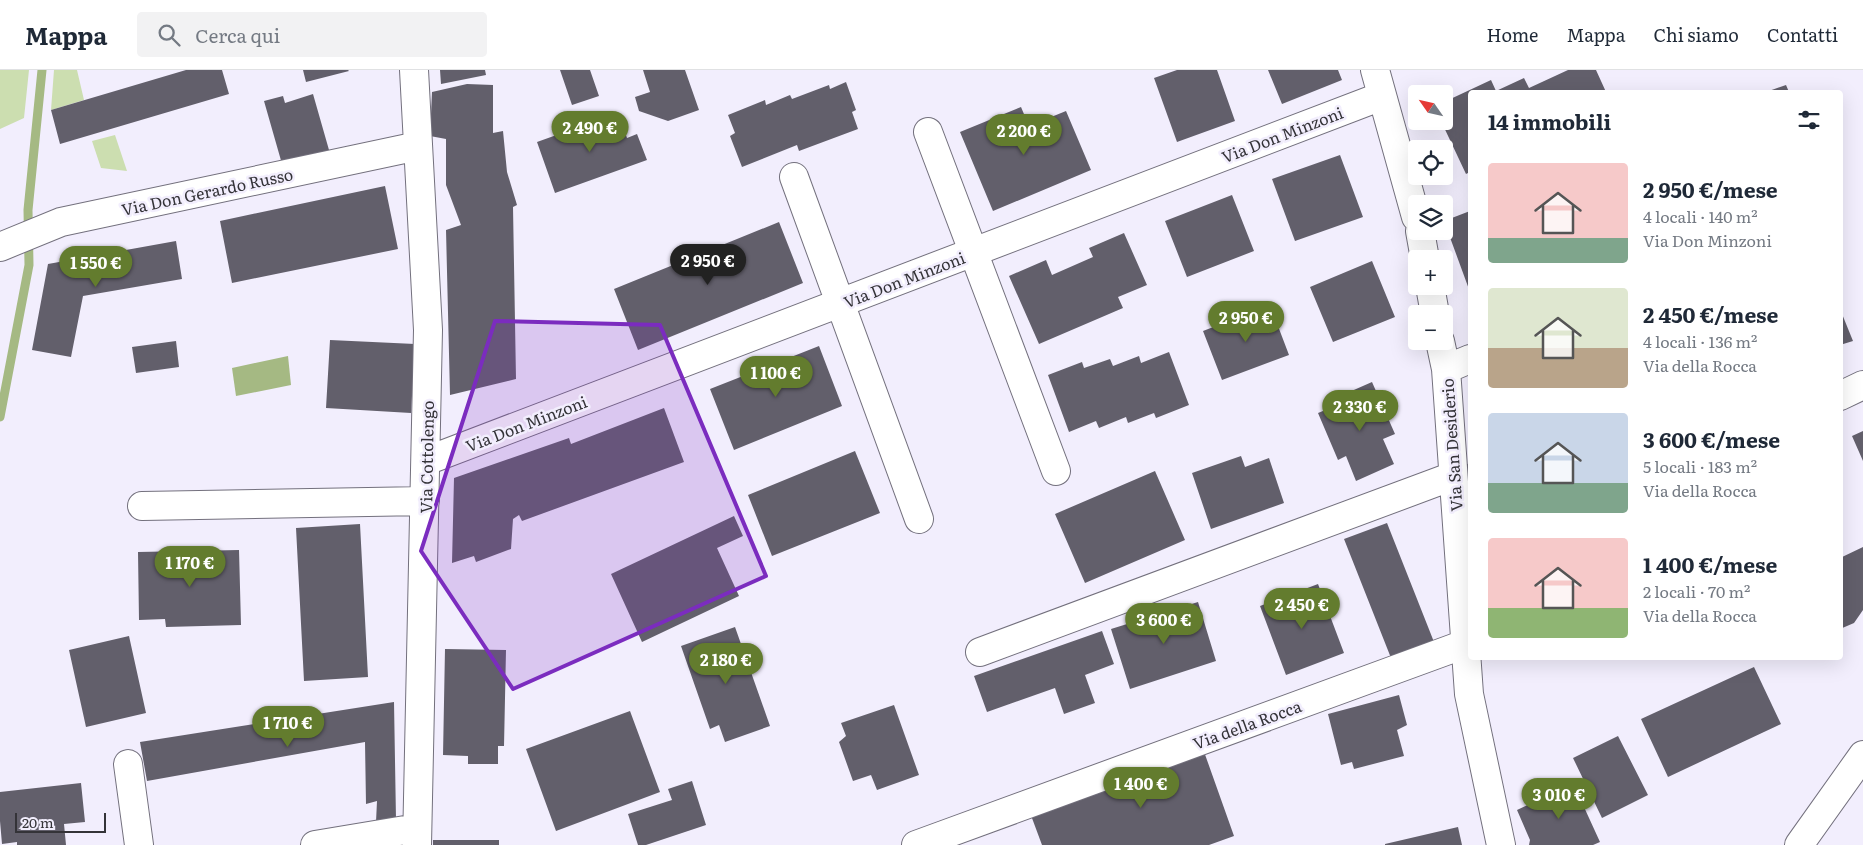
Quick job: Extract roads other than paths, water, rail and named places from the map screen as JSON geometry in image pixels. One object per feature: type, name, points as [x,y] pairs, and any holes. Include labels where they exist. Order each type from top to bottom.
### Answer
[{"type":"street","name":"Via Cottolengo","points":[[414,70],[428,330],[417,836]]},
{"type":"street","points":[[1374,70],[1410,195]]},
{"type":"street","name":"Via Don Minzoni","points":[[426,461],[1382,96]]},
{"type":"street","points":[[928,132],[1056,471]]},
{"type":"street","name":"Via Don Gerardo Russo","points":[[19,239],[61,222],[418,146]]},
{"type":"street","points":[[794,177],[919,519]]},
{"type":"street","name":"Via San Desiderio","points":[[1447,350],[1458,364],[1453,476],[1465,580],[1465,644],[1469,694],[1500,845]]},
{"type":"street","points":[[1843,395],[1863,385]]},
{"type":"street","points":[[980,652],[1453,476]]},
{"type":"street","points":[[142,506],[425,501]]},
{"type":"street","name":"Via della Rocca","points":[[916,845],[1465,644]]},
{"type":"street","points":[[1799,845],[1863,755]]},
{"type":"street","points":[[128,764],[140,845]]},
{"type":"street","points":[[315,845],[417,836]]},
{"type":"waterway","points":[[0,417],[29,265],[28,210],[42,70]]}]
